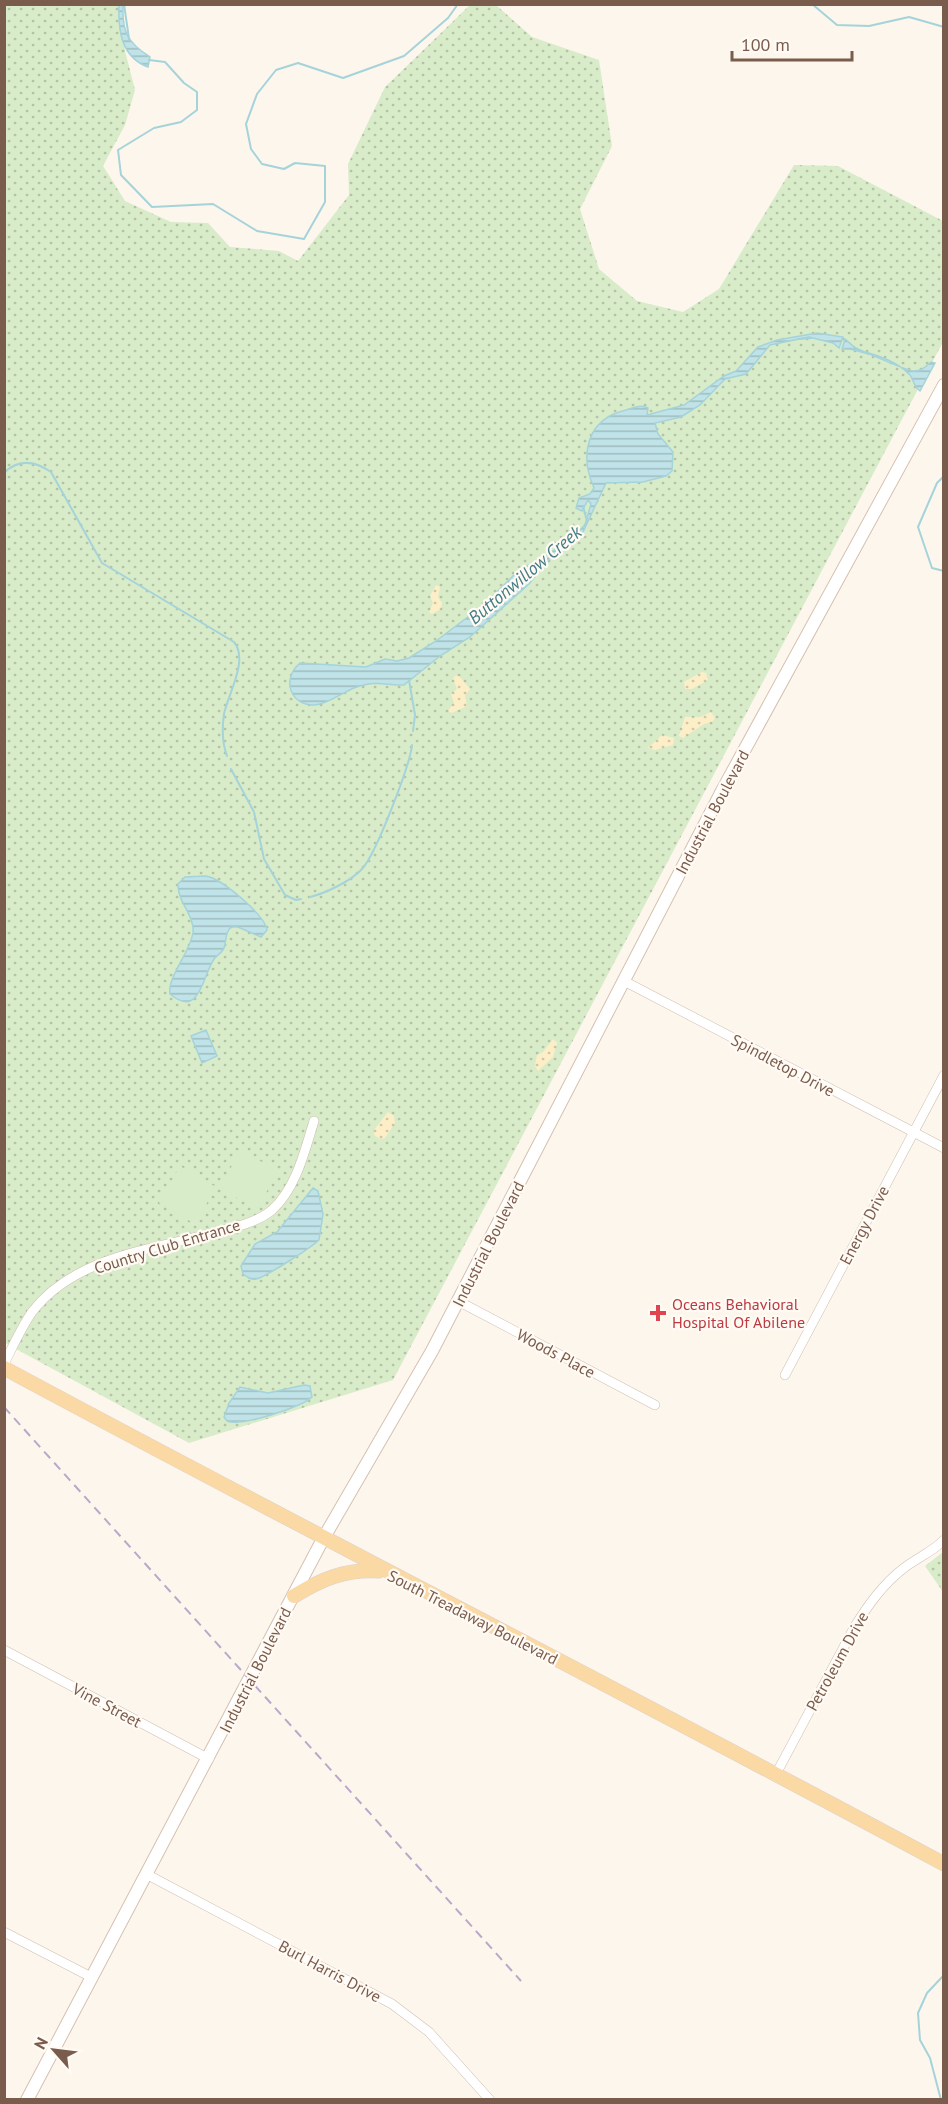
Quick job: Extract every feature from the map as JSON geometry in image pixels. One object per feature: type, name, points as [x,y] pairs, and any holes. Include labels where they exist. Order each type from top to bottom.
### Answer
[{"type":"main road","name":"Industrial Boulevard","points":[[27,2100],[148,1875],[323,1539],[458,1301],[722,791],[944,385]]},
{"type":"main road","name":"South Treadaway Boulevard","points":[[4,1366],[323,1539],[776,1774],[944,1864]]},
{"type":"main road","points":[[294,1596],[327,1577],[345,1572],[357,1570],[386,1572]]},
{"type":"street","name":"Spindletop Drive","points":[[624,981],[944,1148]]},
{"type":"street","name":"Energy Drive","points":[[785,1375],[944,1075]]},
{"type":"street","name":"Country Club Entrance","points":[[4,1366],[19,1332],[33,1311],[47,1295],[71,1278],[101,1263],[224,1230],[270,1212],[288,1189],[314,1121]]},
{"type":"street","name":"Woods Place","points":[[458,1301],[655,1405]]},
{"type":"street","name":"Petroleum Drive","points":[[776,1774],[855,1626],[869,1605],[890,1580],[944,1540]]},
{"type":"street","name":"Vine Street","points":[[4,1650],[209,1759]]},
{"type":"street","name":"Burl Harris Drive","points":[[148,1875],[392,2004],[429,2032],[490,2100]]},
{"type":"street","points":[[4,1932],[93,1978]]},
{"type":"green space","points":[[471,4],[496,5],[532,37],[599,60],[612,146],[580,209],[599,269],[637,301],[683,312],[719,289],[794,165],[838,166],[943,221],[943,342],[393,1380],[189,1443],[5,1343],[5,5],[119,5],[125,51],[135,90],[125,125],[103,166],[125,201],[171,222],[208,223],[230,247],[279,251],[298,261],[349,195],[348,164],[385,87]]},
{"type":"green space","points":[[241,1150],[278,1171],[257,1209],[219,1188]]},
{"type":"green space","points":[[180,1166],[216,1187],[195,1224],[159,1203]]},
{"type":"green space","points":[[943,1552],[943,1592],[925,1566]]},
{"type":"sand","points":[[436,585],[440,587],[438,597],[442,603],[441,609],[432,614],[429,612],[433,603],[430,596]]},
{"type":"sand","points":[[702,672],[706,673],[708,680],[692,689],[685,689],[684,682]]},
{"type":"sand","points":[[459,676],[470,689],[465,696],[467,706],[452,713],[448,711],[454,703],[451,694],[457,689],[453,679]]},
{"type":"sand","points":[[711,712],[715,718],[712,722],[704,724],[683,738],[679,736],[685,717],[700,717]]},
{"type":"sand","points":[[662,735],[674,738],[673,745],[655,750],[648,748]]},
{"type":"sand","points":[[553,1039],[557,1043],[553,1057],[538,1071],[535,1066],[537,1055],[543,1052]]},
{"type":"sand","points":[[388,1112],[394,1116],[395,1123],[385,1138],[380,1139],[374,1135],[374,1130]]},
{"type":"water","points":[[119,5],[123,5],[125,29],[128,36],[150,57],[148,67],[132,57],[123,42],[119,24]]},
{"type":"water","points":[[817,333],[843,337],[839,348],[833,343],[809,337],[770,345],[746,374],[725,379],[700,405],[681,417],[655,423],[658,434],[673,452],[672,471],[666,476],[643,482],[606,483],[583,532],[550,558],[529,584],[470,637],[440,656],[404,685],[362,686],[315,705],[299,701],[294,696],[290,684],[291,676],[300,663],[366,667],[385,659],[397,661],[409,658],[485,604],[520,569],[538,561],[572,538],[585,525],[591,504],[588,500],[582,511],[576,508],[579,498],[590,494],[594,488],[589,475],[587,451],[595,430],[602,421],[637,407],[648,408],[647,415],[684,405],[724,376],[736,371],[758,347],[777,340]]},
{"type":"water","points":[[845,339],[855,347],[865,352],[842,349]]},
{"type":"water","points":[[865,352],[888,360],[900,367],[886,361]]},
{"type":"water","points":[[931,362],[935,363],[920,391],[910,375],[900,367],[917,371]]},
{"type":"water","points":[[206,876],[222,883],[241,898],[259,916],[267,930],[261,937],[238,927],[231,927],[226,935],[224,948],[214,959],[199,993],[188,1002],[170,994],[172,980],[193,933],[178,884],[185,877]]},
{"type":"water","points":[[206,1030],[217,1056],[202,1063],[191,1036]]},
{"type":"water","points":[[313,1188],[318,1191],[323,1214],[319,1240],[288,1262],[261,1277],[252,1279],[243,1274],[241,1266],[255,1244],[277,1232]]},
{"type":"water","points":[[304,1385],[310,1386],[312,1397],[297,1406],[244,1421],[227,1421],[224,1417],[229,1403],[240,1387],[268,1393]]},
{"type":"waterway","points":[[124,4],[129,39]]},
{"type":"waterway","points":[[149,60],[165,62],[184,83],[197,92],[197,110],[181,122],[154,128],[118,150],[121,175],[152,207],[213,204],[257,231],[304,239],[325,202],[325,166],[295,163],[284,169],[262,164],[251,149],[246,124],[257,94],[276,70],[298,63],[343,78],[404,56],[448,18],[458,4]]},
{"type":"waterway","points":[[812,4],[837,25],[869,26],[909,17],[944,27]]},
{"type":"waterway","name":"Buttonwillow Creek","points":[[798,339],[811,338]]},
{"type":"waterway","name":"Buttonwillow Creek","points":[[852,349],[869,354]]},
{"type":"waterway","name":"Buttonwillow Creek","points":[[4,473],[21,463],[39,465],[51,472],[102,563],[234,642],[239,658],[236,677],[224,714],[223,735],[227,756]]},
{"type":"waterway","name":"Buttonwillow Creek","points":[[944,476],[937,483],[918,527],[932,568],[944,571]]},
{"type":"waterway","name":"Buttonwillow Creek","points":[[583,506],[587,521]]},
{"type":"waterway","name":"Buttonwillow Creek","points":[[409,680],[415,715],[413,731]]},
{"type":"waterway","name":"Buttonwillow Creek","points":[[310,897],[331,890],[362,869],[392,809],[412,745]]},
{"type":"waterway","name":"Buttonwillow Creek","points":[[231,769],[254,812],[264,859],[285,895],[296,900],[301,899]]},
{"type":"waterway","name":"Buttonwillow Creek","points":[[941,2100],[930,2058],[920,2040],[918,2013],[927,1993],[944,1975]]},
{"type":"railway","points":[[4,1407],[521,1981]]},
{"type":"place","name":"Oceans Behavioral Hospital Of Abilene","points":[[658,1313]]}]
